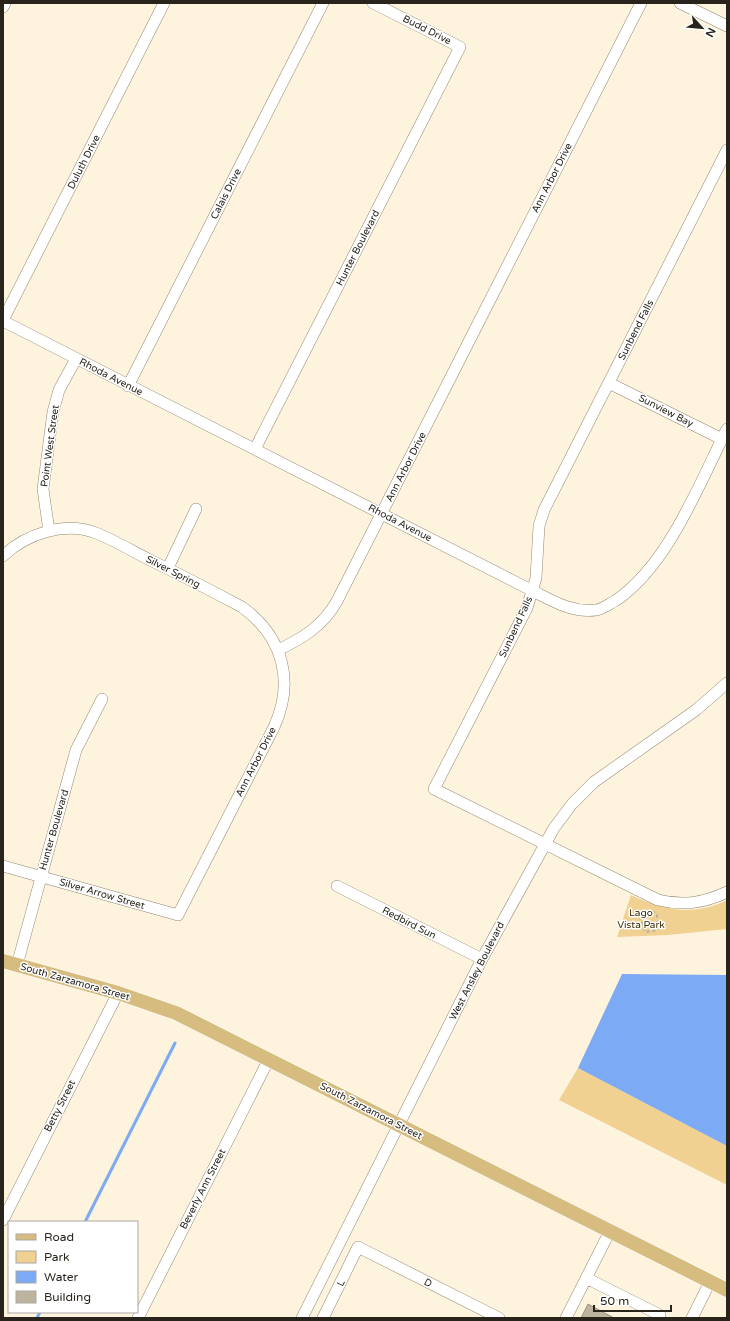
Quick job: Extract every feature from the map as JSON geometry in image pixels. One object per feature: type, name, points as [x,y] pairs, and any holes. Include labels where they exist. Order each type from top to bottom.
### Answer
[{"type":"main road","name":"South Zarzamora Street","points":[[3,961],[118,993],[176,1013],[727,1290]]},
{"type":"street","points":[[3,7],[5,3]]},
{"type":"street","name":"Duluth Drive","points":[[3,321],[164,3]]},
{"type":"street","name":"Calais Drive","points":[[128,386],[324,3]]},
{"type":"street","name":"Budd Drive","points":[[373,3],[460,47]]},
{"type":"street","name":"Ann Arbor Drive","points":[[178,915],[278,718],[283,699],[284,679],[278,650],[306,635],[327,617],[337,601],[641,3]]},
{"type":"street","points":[[680,3],[727,26]]},
{"type":"street","name":"Hunter Boulevard","points":[[255,449],[460,47]]},
{"type":"street","name":"Sunbend Falls","points":[[727,150],[723,169],[609,383],[544,510],[539,526],[536,578],[527,608],[434,789],[658,900],[690,903],[706,901],[727,892]]},
{"type":"street","name":"Rhoda Avenue","points":[[3,321],[533,591],[565,607],[582,611],[597,610],[622,596],[646,573],[667,545],[724,434]]},
{"type":"street","name":"Point West Street","points":[[49,531],[43,489],[53,412],[59,390],[76,359]]},
{"type":"street","name":"Sunview Bay","points":[[609,383],[724,434]]},
{"type":"street","points":[[168,568],[196,509]]},
{"type":"street","name":"Silver Spring","points":[[49,531],[74,529],[95,533],[168,568],[242,607],[264,627],[278,650]]},
{"type":"street","points":[[3,556],[28,538],[49,531]]},
{"type":"street","name":"West Ansley Boulevard","points":[[302,1318],[482,959],[545,843],[572,804],[594,782],[696,710],[727,683]]},
{"type":"street","name":"Hunter Boulevard","points":[[17,965],[76,750],[102,699]]},
{"type":"street","name":"Silver Arrow Street","points":[[3,866],[178,915]]},
{"type":"street","name":"Redbird Sun","points":[[337,886],[482,959]]},
{"type":"street","name":"Betty Street","points":[[3,1220],[118,993]]},
{"type":"street","name":"Beverly Ann Street","points":[[138,1318],[269,1059]]},
{"type":"street","points":[[566,1318],[610,1231]]},
{"type":"street","name":"L","points":[[323,1318],[358,1247]]},
{"type":"street","name":"D","points":[[358,1247],[499,1318]]},
{"type":"street","points":[[586,1278],[660,1315]]},
{"type":"street","points":[[692,1318],[710,1282]]},
{"type":"path","points":[[655,912],[657,915],[658,930],[644,932],[640,921],[641,914],[655,912]]},
{"type":"green space","name":"Lago Vista Park","points":[[631,895],[666,908],[678,910],[702,908],[727,900],[727,929],[668,935],[617,937]]},
{"type":"green space","points":[[578,1068],[727,1146],[727,1185],[559,1100]]},
{"type":"water","points":[[622,974],[727,975],[727,1146],[578,1068]]},
{"type":"building","points":[[588,1304],[614,1318],[581,1318]]},
{"type":"waterway","points":[[86,1221],[175,1043]]},
{"type":"waterway","points":[[37,1318],[40,1313]]}]
